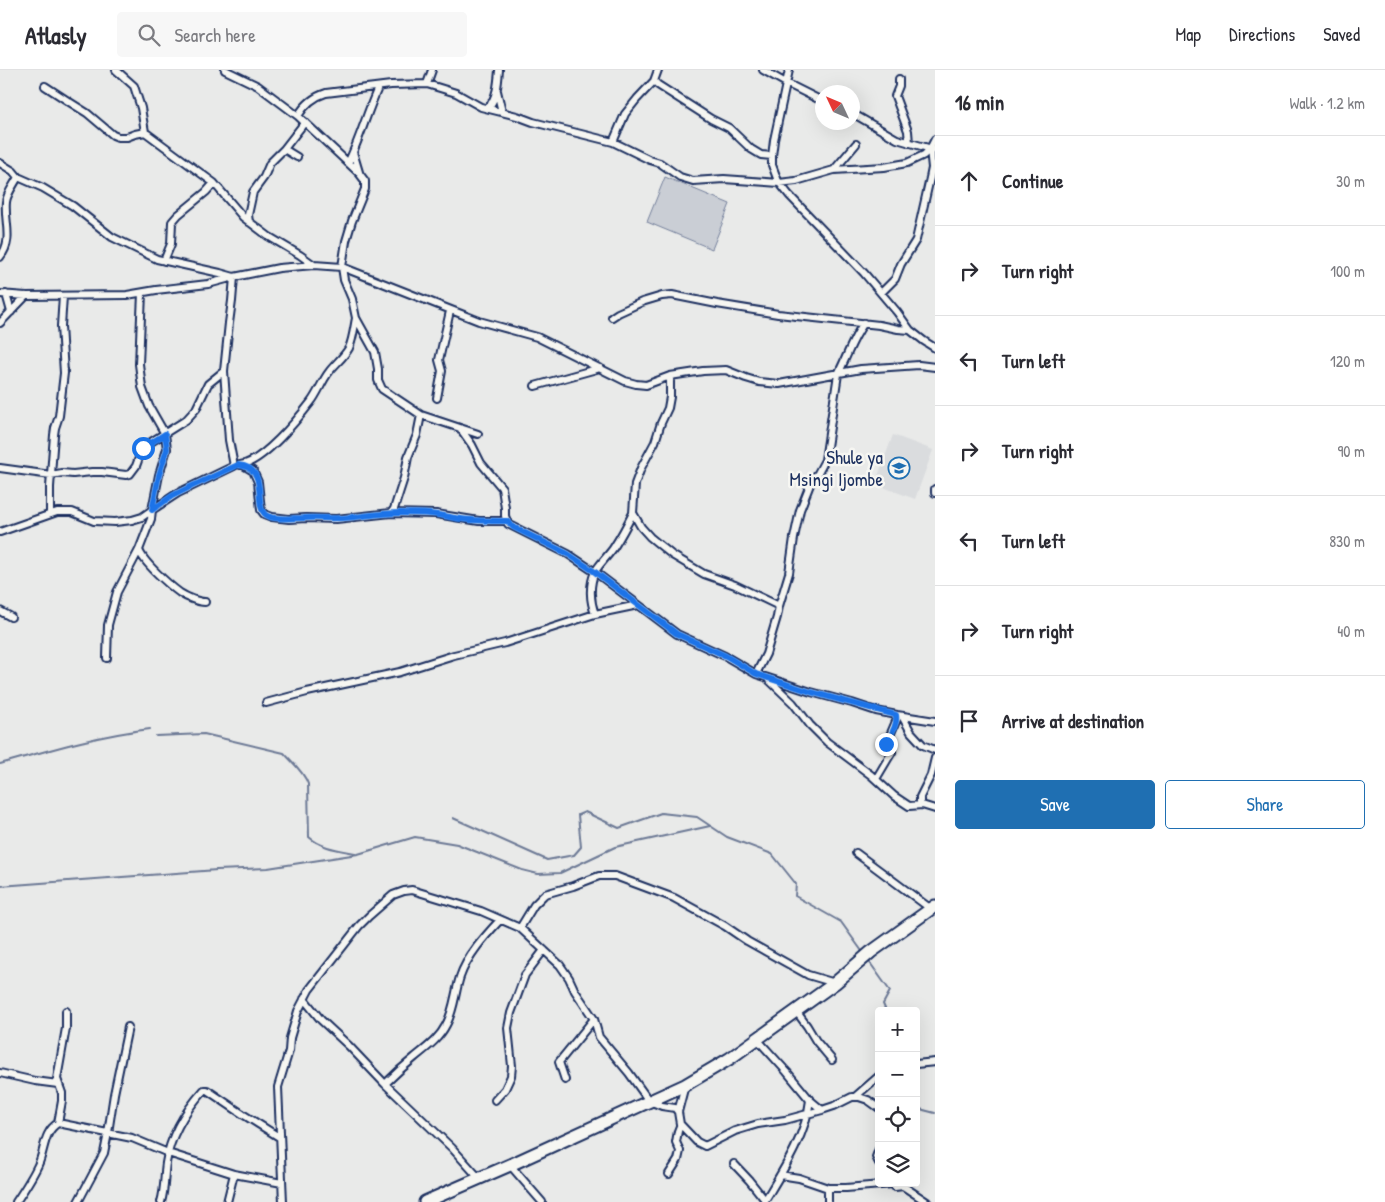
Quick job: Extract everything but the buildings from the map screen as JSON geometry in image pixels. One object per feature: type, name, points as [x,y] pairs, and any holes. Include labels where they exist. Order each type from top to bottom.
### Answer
[{"type":"highway","points":[[425,1202],[686,1085],[757,1040],[835,983],[871,952],[933,908]]},
{"type":"street","points":[[116,70],[134,86],[141,108],[145,132],[214,183],[238,213],[249,222],[314,265]]},
{"type":"street","points":[[225,70],[258,86],[306,122],[365,181],[365,189],[346,241],[342,267],[344,280],[352,299],[356,318],[375,352],[378,380],[382,389],[421,415],[478,434]]},
{"type":"street","points":[[428,84],[432,70]]},
{"type":"street","points":[[488,108],[497,90],[499,70]]},
{"type":"street","points":[[613,142],[625,114],[654,82],[658,70]]},
{"type":"street","points":[[764,70],[786,84],[815,98]]},
{"type":"street","points":[[789,70],[772,156],[772,165],[779,183],[844,251],[910,330],[935,348]]},
{"type":"street","points":[[899,79],[899,86],[895,96],[908,131],[909,143]]},
{"type":"street","points":[[654,82],[728,128],[751,149],[761,155],[772,156]]},
{"type":"street","points":[[298,116],[310,100],[326,94],[391,85],[428,84],[456,93],[488,108],[533,122],[613,142],[660,163],[680,177],[690,180],[728,179],[779,183],[796,181],[834,170],[884,167],[907,163],[933,149]]},
{"type":"street","points":[[45,86],[87,113],[113,135],[127,137],[145,132]]},
{"type":"street","points":[[348,163],[378,88]]},
{"type":"street","points":[[497,90],[502,112]]},
{"type":"street","points":[[860,117],[897,139],[933,149]]},
{"type":"street","points":[[249,222],[248,215],[253,192],[267,172],[270,163],[306,122]]},
{"type":"street","points":[[881,293],[895,279],[901,264],[916,240],[932,168],[935,140]]},
{"type":"street","points":[[834,170],[856,144]]},
{"type":"street","points":[[284,149],[297,157]]},
{"type":"street","points":[[354,152],[359,173]]},
{"type":"street","points":[[0,162],[18,177],[63,199],[112,236],[157,259],[234,277]]},
{"type":"street","points":[[0,257],[8,239],[6,210],[8,194],[18,177]]},
{"type":"street","points":[[164,261],[171,244],[172,222],[214,183]]},
{"type":"street","points":[[11,312],[3,294],[26,296],[118,296],[208,284],[279,268],[314,265],[342,267],[450,311],[537,337],[625,381],[642,385],[670,376],[703,370],[726,370],[759,382],[779,384],[874,368],[919,365],[935,367]]},
{"type":"street","points":[[234,277],[224,371],[229,440],[234,466]]},
{"type":"street","points":[[107,658],[108,625],[117,592],[139,550],[151,519],[159,475],[167,449],[165,434],[149,406],[142,387],[139,364],[142,293]]},
{"type":"street","points":[[612,317],[642,302],[666,295],[778,314],[910,330]]},
{"type":"street","points":[[0,323],[26,296]]},
{"type":"street","points":[[50,514],[54,435],[59,416],[63,379],[61,326],[63,296]]},
{"type":"street","points":[[437,398],[442,371],[439,360],[450,311]]},
{"type":"street","points":[[0,532],[50,514],[61,512],[72,512],[94,521],[115,522],[132,520],[142,517],[178,493],[234,466],[247,464],[258,458],[293,424],[312,401],[328,373],[348,349],[356,318]]},
{"type":"street","points":[[756,674],[768,648],[777,617],[789,572],[800,510],[811,482],[825,460],[838,374],[850,346],[864,324]]},
{"type":"street","points":[[535,386],[600,368]]},
{"type":"street","points":[[0,468],[51,475],[92,472],[130,474],[136,466],[143,448],[192,415],[208,384],[224,371]]},
{"type":"street","points":[[595,614],[591,602],[595,572],[622,536],[633,513],[635,484],[655,442],[668,408],[670,376]]},
{"type":"street","points":[[391,513],[394,510],[404,478],[408,457],[421,415]]},
{"type":"street","points":[[460,428],[472,445],[481,463],[502,488],[507,521],[513,527],[568,554],[677,634],[726,656],[768,680],[793,703],[810,725],[831,746],[876,779],[888,792],[905,804],[935,809]]},
{"type":"street","points":[[243,465],[253,471],[258,482],[261,510],[264,514],[272,517],[336,519],[391,513],[436,514],[458,519],[507,521]]},
{"type":"street","points":[[633,513],[650,537],[672,555],[704,574],[734,585],[779,606]]},
{"type":"street","points":[[139,550],[146,562],[180,593],[205,602]]},
{"type":"street","points":[[266,703],[306,692],[400,672],[454,655],[505,643],[595,614],[638,605]]},
{"type":"street","points":[[0,611],[11,617]]},
{"type":"street","points":[[756,674],[811,692],[899,716],[935,721]]},
{"type":"street","points":[[899,716],[924,745],[935,750]]},
{"type":"street","points":[[876,779],[892,752],[885,747],[899,716]]},
{"type":"street","points":[[920,805],[920,797],[931,775],[935,758]]},
{"type":"street","points":[[856,853],[933,908]]},
{"type":"street","points":[[520,928],[534,905],[545,894],[599,876],[615,876],[674,898],[808,975],[835,983]]},
{"type":"street","points":[[283,1202],[278,1087],[289,1051],[290,1038],[304,999],[308,990],[359,926],[383,903],[398,893],[407,890],[481,911],[520,928],[560,965],[594,1020],[599,1038],[629,1073],[649,1101],[675,1108],[678,1112]]},
{"type":"street","points":[[385,1084],[429,1046],[443,1030],[448,1021],[459,979],[466,962],[500,920]]},
{"type":"street","points":[[495,1100],[505,1089],[511,1076],[512,1066],[508,1028],[511,1012],[525,974],[544,950]]},
{"type":"street","points":[[304,999],[321,1020],[452,1148],[479,1178]]},
{"type":"street","points":[[58,1123],[62,1093],[57,1079],[66,1028],[66,1011]]},
{"type":"street","points":[[796,1011],[814,1039],[832,1060]]},
{"type":"street","points":[[565,1080],[559,1062],[594,1020]]},
{"type":"street","points":[[78,1202],[104,1153],[128,1027]]},
{"type":"street","points":[[757,1040],[810,1100],[822,1110]]},
{"type":"street","points":[[920,1064],[935,1062]]},
{"type":"street","points":[[0,1073],[58,1084]]},
{"type":"street","points":[[680,1126],[697,1142],[705,1146],[747,1127],[834,1106],[856,1096],[875,1079]]},
{"type":"street","points":[[669,1174],[678,1160],[680,1151],[676,1142],[680,1126],[678,1112],[686,1085]]},
{"type":"street","points":[[160,1202],[164,1193],[168,1153],[179,1126],[202,1092],[206,1090],[279,1137]]},
{"type":"street","points":[[856,1096],[868,1100],[875,1105]]},
{"type":"street","points":[[734,1164],[749,1180],[764,1201],[780,1175],[802,1130],[810,1100]]},
{"type":"street","points":[[16,1202],[38,1164],[48,1134],[53,1126],[58,1123],[142,1142],[168,1153],[234,1174],[282,1183]]},
{"type":"street","points":[[510,1165],[542,1202]]},
{"type":"street","points":[[227,1202],[234,1174]]},
{"type":"street","points":[[780,1175],[799,1178],[828,1188],[875,1186]]},
{"type":"street","points":[[904,1187],[927,1202]]},
{"type":"street","points":[[828,1188],[828,1202]]},
{"type":"shaded area","points":[[665,177],[730,204],[712,249],[647,222]]},
{"type":"shaded area","points":[[893,435],[933,450],[915,499],[875,484]]},
{"type":"waterway","points":[[0,764],[93,739],[150,729]]},
{"type":"waterway","points":[[156,736],[204,734],[284,753],[301,771],[308,784],[309,837],[325,846],[355,853]]},
{"type":"waterway","points":[[453,818],[547,860],[574,855],[581,847],[578,815],[585,812],[619,828],[661,813],[697,817],[727,837],[772,854],[796,884],[795,896],[841,922],[864,954]]},
{"type":"waterway","points":[[0,886],[268,868],[358,854],[415,837],[457,844],[522,870],[538,874],[560,873],[615,847],[710,826]]},
{"type":"waterway","points":[[868,960],[890,991],[883,1004],[884,1007]]},
{"type":"waterway","points":[[920,1109],[935,1113]]},
{"type":"place","name":"Shule ya Msingi Ijombe","points":[[899,468]]},
{"type":"route","points":[[143,448],[165,434],[167,449],[159,475],[152,510],[172,496],[188,488],[228,469],[243,465],[253,471],[258,482],[261,510],[264,514],[272,517],[336,519],[403,512],[436,514],[479,521],[507,521],[513,527],[568,554],[677,634],[726,656],[756,674],[811,692],[896,715],[896,724],[886,744]]}]
